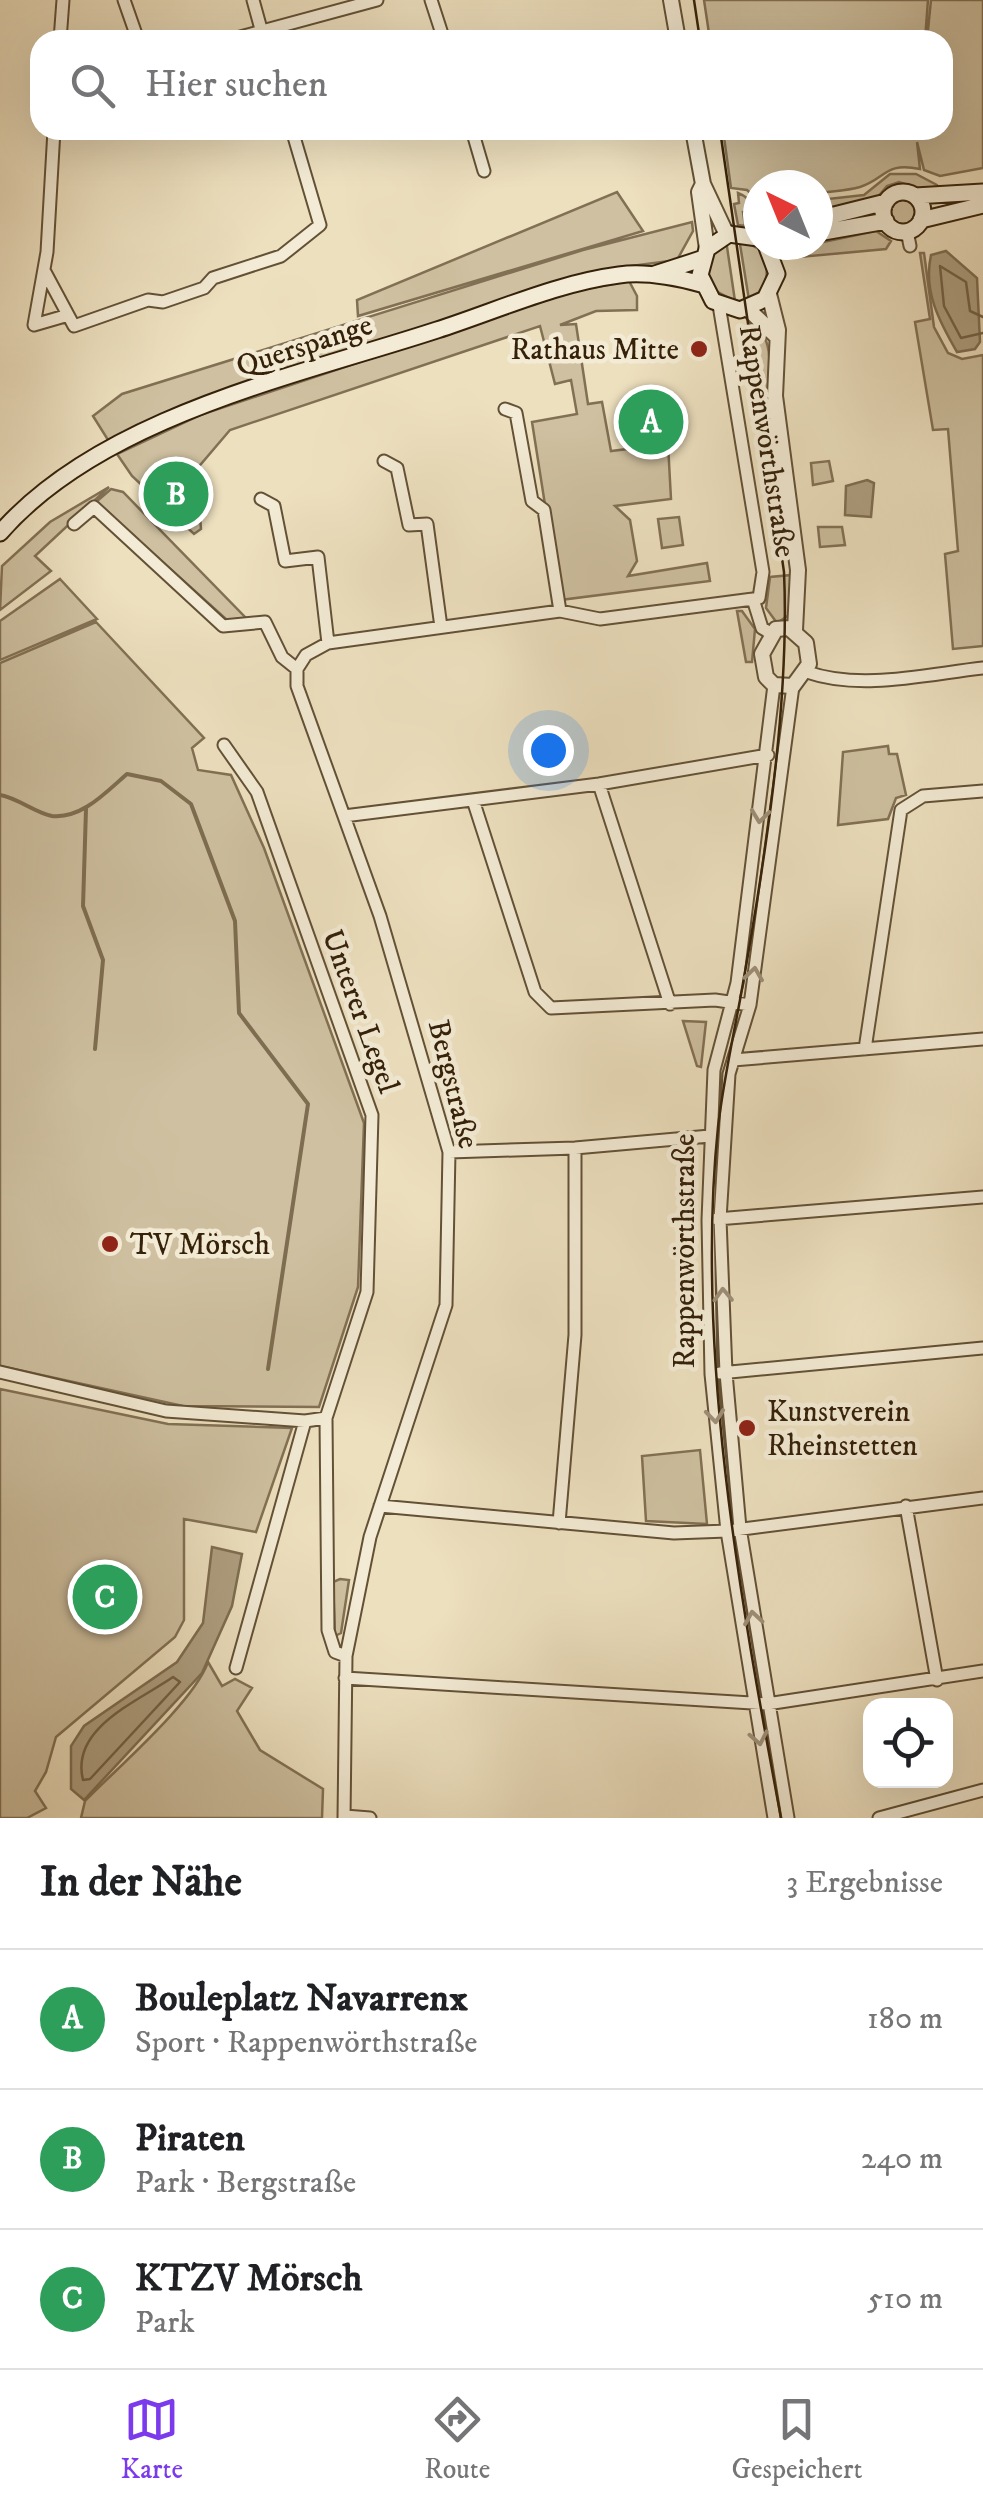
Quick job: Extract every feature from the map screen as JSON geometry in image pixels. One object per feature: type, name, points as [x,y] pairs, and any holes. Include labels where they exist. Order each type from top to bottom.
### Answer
[{"type":"main road","points":[[833,215],[886,202],[903,192],[915,196],[983,192]]},
{"type":"main road","points":[[886,202],[886,221],[908,238],[921,220],[922,208],[915,196]]},
{"type":"main road","points":[[921,220],[983,204]]},
{"type":"main road","points":[[833,230],[886,221]]},
{"type":"main road","points":[[655,274],[704,254],[726,235],[743,233]]},
{"type":"main road","points":[[701,284],[704,254]]},
{"type":"main road","points":[[655,274],[701,284],[719,305],[748,309],[770,294],[777,274],[776,260]]},
{"type":"main road","name":"Querspange","points":[[0,533],[79,468],[180,416],[560,289],[621,274],[655,274]]},
{"type":"street","points":[[61,30],[63,0]]},
{"type":"street","points":[[124,0],[134,30]]},
{"type":"street","points":[[252,0],[261,30]]},
{"type":"street","points":[[282,30],[376,0]]},
{"type":"street","points":[[431,0],[441,30]]},
{"type":"street","points":[[671,0],[676,30]]},
{"type":"street","points":[[53,140],[44,272],[34,325],[65,316]]},
{"type":"street","points":[[44,272],[65,316],[74,326],[148,300],[163,302],[213,278],[280,256],[320,224],[295,140]]},
{"type":"street","points":[[475,140],[484,171]]},
{"type":"street","points":[[696,140],[703,184],[726,235]]},
{"type":"street","points":[[703,184],[699,192],[704,254]]},
{"type":"street","name":"Rappenwörthstraße","points":[[770,294],[778,326],[775,396],[798,570],[795,630]]},
{"type":"street","name":"Rappenwörthstraße","points":[[719,305],[762,572],[759,598],[753,599],[762,628],[772,634]]},
{"type":"street","name":"Rappenwörthstraße","points":[[748,309],[776,336]]},
{"type":"street","points":[[505,409],[516,414],[532,501],[544,510],[560,611]]},
{"type":"street","points":[[384,461],[397,468],[410,525],[427,524],[441,627]]},
{"type":"street","points":[[261,498],[274,506],[285,561],[318,557],[328,643]]},
{"type":"street","name":"Bergstraße","points":[[74,524],[94,507],[223,626],[265,622],[282,657],[297,668],[297,686],[407,999],[449,1152],[446,1305],[380,1506],[356,1594],[346,1656],[344,1817]]},
{"type":"street","points":[[297,668],[306,655],[328,643],[560,611],[600,619],[753,599]]},
{"type":"street","points":[[783,628],[795,630],[806,643],[808,672],[793,686],[774,685],[762,665],[764,645],[772,634],[783,628]]},
{"type":"street","points":[[808,672],[838,680],[869,680],[983,668]]},
{"type":"street","name":"Rappenwörthstraße","points":[[774,685],[768,755],[732,1002],[714,1070],[710,1136],[733,1530],[788,1818]]},
{"type":"street","name":"Rappenwörthstraße","points":[[774,1818],[752,1702],[711,1374],[714,1220],[723,1132],[734,1060],[750,1005],[793,686]]},
{"type":"street","name":"Unterer Legel","points":[[224,745],[256,792],[372,1115],[368,1292],[328,1400],[326,1418],[328,1630],[335,1652],[346,1656]]},
{"type":"street","points":[[344,816],[598,784],[768,755]]},
{"type":"street","points":[[598,784],[670,1004]]},
{"type":"street","points":[[865,1049],[901,810],[922,796],[983,791]]},
{"type":"street","points":[[473,800],[534,992],[542,1002],[551,1008],[732,1002],[750,1005]]},
{"type":"street","points":[[734,1060],[983,1039]]},
{"type":"street","points":[[449,1152],[575,1148],[710,1136]]},
{"type":"street","points":[[559,1523],[575,1335],[575,1148]]},
{"type":"street","points":[[714,1220],[983,1197]]},
{"type":"street","points":[[711,1374],[983,1348]]},
{"type":"street","points":[[0,1372],[166,1411],[305,1422],[326,1418]]},
{"type":"street","points":[[236,1668],[305,1422]]},
{"type":"street","points":[[380,1506],[674,1533],[733,1530],[983,1498]]},
{"type":"street","points":[[906,1506],[937,1680]]},
{"type":"street","points":[[345,1678],[767,1704],[983,1672]]},
{"type":"street","points":[[878,1818],[983,1790]]},
{"type":"street","points":[[344,1817],[370,1818]]},
{"type":"shaded area","points":[[704,0],[928,0],[926,30],[708,30]]},
{"type":"shaded area","points":[[931,0],[983,0],[983,168],[940,176],[924,170],[917,142],[920,169],[892,169],[855,188],[833,191],[833,170],[743,170],[743,190],[731,188],[724,140],[953,140],[953,30],[928,30]]},
{"type":"shaded area","points":[[890,174],[916,174],[937,185],[940,195],[899,182],[887,186],[876,199],[833,212],[833,198],[864,195]]},
{"type":"shaded area","points":[[617,192],[643,231],[358,316],[357,300]]},
{"type":"shaded area","points":[[738,193],[743,196],[743,226],[738,225],[734,204],[739,203]]},
{"type":"shaded area","points":[[903,198],[913,202],[917,212],[913,222],[903,226],[893,222],[889,212],[893,202]]},
{"type":"shaded area","points":[[692,222],[693,231],[677,260],[616,268],[179,410],[108,440],[93,416],[122,394],[583,250]]},
{"type":"shaded area","points":[[876,231],[891,241],[886,249],[833,254],[833,240]]},
{"type":"shaded area","points":[[739,238],[743,240],[743,260],[766,260],[764,285],[749,300]]},
{"type":"shaded area","points":[[726,240],[735,301],[714,290],[706,271],[709,253]]},
{"type":"shaded area","points":[[920,253],[924,253],[934,327],[948,353],[962,359],[983,355],[983,646],[953,649],[945,554],[958,551],[948,429],[933,430],[915,322],[930,319]]},
{"type":"shaded area","points":[[629,281],[637,296],[637,310],[596,311],[560,325],[576,324],[588,404],[602,402],[611,451],[668,444],[671,499],[615,506],[630,520],[637,561],[628,576],[707,563],[710,581],[560,600],[532,422],[577,414],[571,380],[555,384],[540,326],[230,430],[196,470],[201,529],[194,534],[132,476],[117,454],[200,415],[574,291]]},
{"type":"shaded area","points":[[750,321],[767,344],[767,394],[763,394]]},
{"type":"shaded area","points":[[665,407],[669,433],[638,438],[634,412]]},
{"type":"shaded area","points":[[829,461],[833,481],[813,485],[811,463]]},
{"type":"shaded area","points":[[109,487],[35,556],[51,571],[0,610],[2,566],[50,522]]},
{"type":"shaded area","points":[[111,489],[123,492],[246,618],[227,620],[96,502]]},
{"type":"shaded area","points":[[679,517],[683,545],[662,548],[658,519]]},
{"type":"shaded area","points":[[818,527],[842,527],[845,545],[820,547]]},
{"type":"shaded area","points":[[792,575],[789,615],[777,623],[766,608],[770,577]]},
{"type":"shaded area","points":[[60,579],[97,619],[0,660],[0,621]]},
{"type":"shaded area","points":[[737,611],[742,611],[755,629],[752,662],[746,662]]},
{"type":"shaded area","points":[[96,622],[204,738],[192,748],[198,770],[231,775],[264,848],[364,1123],[358,1287],[319,1407],[183,1406],[0,1366],[0,663]]},
{"type":"shaded area","points":[[888,746],[889,754],[897,754],[906,795],[896,798],[888,819],[838,825],[843,752]]},
{"type":"shaded area","points":[[683,1021],[706,1022],[701,1067],[697,1066]]},
{"type":"shaded area","points":[[0,1389],[168,1424],[292,1428],[256,1532],[184,1519],[184,1620],[175,1637],[56,1737],[46,1772],[35,1791],[46,1808],[27,1818],[0,1818]]},
{"type":"shaded area","points":[[700,1450],[707,1524],[646,1521],[642,1456]]},
{"type":"shaded area","points":[[349,1580],[341,1633],[335,1636],[333,1582]]},
{"type":"shaded area","points":[[208,1662],[222,1686],[235,1679],[252,1688],[237,1711],[260,1750],[323,1789],[322,1818],[81,1818],[85,1801],[171,1715]]},
{"type":"water","points":[[946,251],[977,278],[980,342],[975,349],[957,352],[934,305],[929,281],[931,255]]},
{"type":"water","points":[[867,480],[874,483],[871,517],[845,515],[846,486]]},
{"type":"water","points":[[212,1547],[242,1554],[232,1606],[202,1673],[84,1800],[71,1789],[71,1746],[84,1726],[177,1662],[203,1623]]},
{"type":"waterway","points":[[0,795],[46,814],[63,816],[93,803],[127,774],[161,781],[191,804],[235,921],[239,1013],[308,1104],[268,1369]]},
{"type":"waterway","points":[[86,809],[83,906],[103,960],[95,1049]]},
{"type":"tram line","points":[[694,0],[698,30]]},
{"type":"tram line","points":[[721,140],[784,572],[785,623],[779,731],[766,841],[718,1127],[712,1212],[712,1298],[717,1386],[737,1562],[781,1818]]},
{"type":"place","name":"Rathaus Mitte","points":[[699,349]]},
{"type":"place","name":"Bouleplatz Navarrenx","points":[[651,422]]},
{"type":"place","name":"Piraten","points":[[176,494]]},
{"type":"place","name":"TV Mörsch","points":[[110,1244]]},
{"type":"place","name":"Kunstverein Rheinstetten","points":[[747,1428]]},
{"type":"place","name":"KTZV Mörsch","points":[[105,1597]]}]
